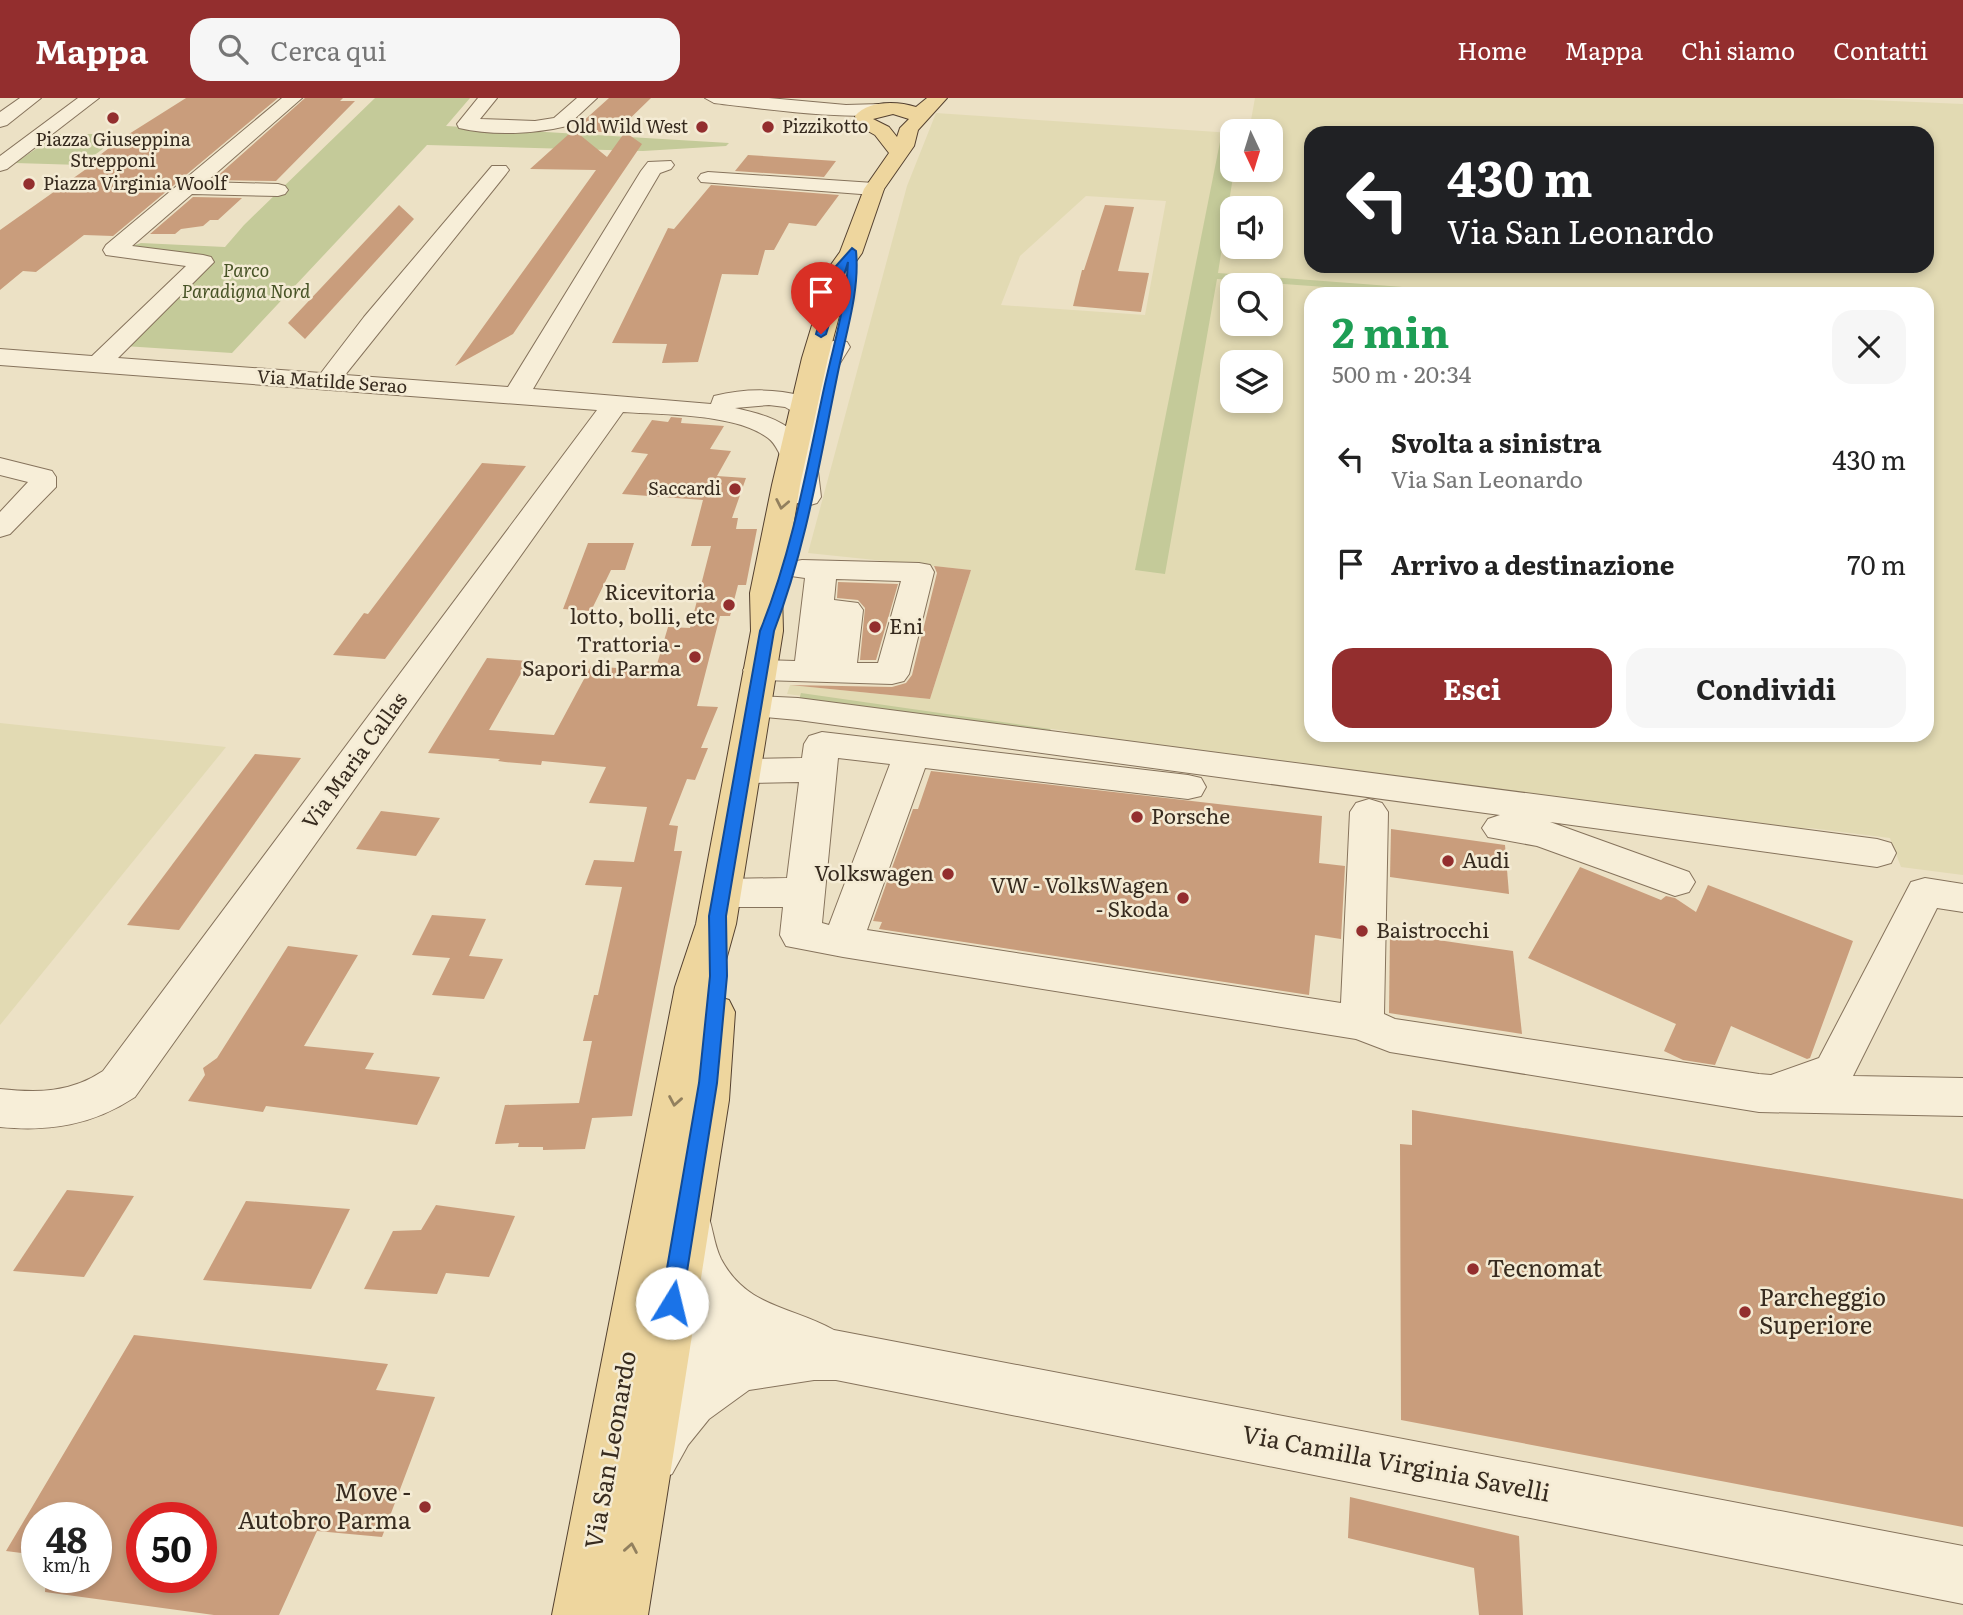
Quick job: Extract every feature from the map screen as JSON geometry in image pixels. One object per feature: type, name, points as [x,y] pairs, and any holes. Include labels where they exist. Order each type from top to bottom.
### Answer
[{"type":"main road","points":[[876,116],[928,98]]},
{"type":"main road","points":[[876,116],[888,128],[916,121],[923,110],[938,98]]},
{"type":"main road","points":[[876,116],[882,131],[899,152]]},
{"type":"main road","name":"Via San Leonardo","points":[[767,631],[766,593],[804,405],[826,353],[853,264],[852,251],[874,189],[904,146],[908,128],[916,121]]},
{"type":"main road","name":"Via San Leonardo","points":[[619,1615],[639,1496],[647,1340],[696,987],[720,904],[767,631],[782,592],[807,497],[826,353]]},
{"type":"main road","name":"Via San Leonardo","points":[[581,1615],[647,1340],[688,1204],[708,1083],[718,976],[720,904]]},
{"type":"street","points":[[0,121],[32,98]]},
{"type":"street","points":[[0,165],[90,98]]},
{"type":"street","points":[[98,364],[203,262],[114,250],[293,98]]},
{"type":"street","points":[[488,98],[466,124],[535,127],[560,122],[588,98]]},
{"type":"street","points":[[714,98],[876,116]]},
{"type":"street","points":[[516,396],[653,167],[676,160]]},
{"type":"street","points":[[328,382],[499,170]]},
{"type":"street","points":[[708,178],[874,189]]},
{"type":"street","points":[[187,188],[278,190]]},
{"type":"street","name":"Via Matilde Serao","points":[[722,408],[774,387],[804,371],[826,353]]},
{"type":"street","name":"Via Matilde Serao","points":[[0,357],[664,407],[722,408],[778,399],[804,405]]},
{"type":"street","name":"Via Maria Callas","points":[[0,1108],[40,1112],[81,1105],[96,1100],[120,1084],[616,403]]},
{"type":"street","points":[[804,405],[813,414],[803,463],[807,497]]},
{"type":"street","name":"Via Matilde Serao","points":[[722,408],[769,427],[789,442],[793,454]]},
{"type":"street","points":[[0,466],[42,477],[42,487],[0,528]]},
{"type":"street","points":[[760,670],[825,672],[892,674],[919,572],[812,570],[825,672]]},
{"type":"street","points":[[754,707],[798,709],[1877,853]]},
{"type":"street","points":[[1675,882],[1542,834],[1369,812],[1319,802],[822,744],[800,935],[1362,1023],[1390,1035],[1759,1093],[1963,1097]]},
{"type":"street","points":[[843,942],[911,756]]},
{"type":"street","points":[[743,771],[819,770]]},
{"type":"street","points":[[1362,1023],[1369,812]]},
{"type":"street","points":[[720,904],[805,892]]},
{"type":"street","points":[[1759,1093],[1834,1071],[1925,892],[1963,898]]},
{"type":"street","points":[[688,1204],[690,1238],[702,1274],[761,1346]]},
{"type":"street","name":"Via Camilla Virginia Savelli","points":[[647,1340],[699,1364],[761,1346],[828,1354],[1963,1575]]},
{"type":"street","name":"Via Camilla Virginia Savelli","points":[[639,1496],[657,1445],[676,1416],[716,1380],[761,1346]]},
{"type":"shaded area","points":[[1255,98],[1824,98],[1963,104],[1963,875],[1901,867],[1890,838],[1810,828],[1795,829],[787,694],[790,685],[930,699],[971,570],[808,553],[907,186],[936,113],[1220,132],[1220,182],[1283,182],[1283,119],[1251,119]],"holes":[[[1086,196],[1166,201],[1145,315],[1001,305],[1020,256]]]},
{"type":"shaded area","points":[[0,723],[226,747],[0,1025]]},
{"type":"green space","name":"Parco Paradigna Nord","points":[[375,98],[470,98],[446,126],[729,143],[726,146],[643,151],[427,145],[232,353],[124,346],[213,260],[126,248],[141,243],[225,247],[244,225]]},
{"type":"green space","points":[[58,134],[123,134],[81,165],[15,163]]},
{"type":"green space","points":[[1220,142],[1220,182],[1232,182],[1230,196],[1220,196],[1220,279],[1217,279],[1165,574],[1135,570]]},
{"type":"green space","points":[[1283,278],[1403,287],[1283,284]]},
{"type":"green space","points":[[801,693],[1051,729],[1049,731],[799,700]]},
{"type":"building","points":[[186,98],[278,98],[113,236],[84,235],[36,272],[23,271],[0,290],[0,230],[89,167],[84,167],[121,139]]},
{"type":"building","points":[[305,98],[343,98],[340,101],[355,101],[276,181],[213,180]]},
{"type":"building","points":[[609,98],[651,98],[615,133],[574,130],[607,157],[625,132],[642,144],[513,334],[455,366],[596,170],[530,169]]},
{"type":"building","points":[[748,155],[836,161],[824,177],[735,171]]},
{"type":"building","points":[[711,185],[839,195],[816,226],[789,223],[774,250],[765,250],[758,275],[722,274],[698,362],[662,363],[667,344],[612,343],[668,228],[674,229]]},
{"type":"building","points":[[193,197],[242,198],[218,220],[210,220],[203,226],[181,229],[175,234],[150,234]]},
{"type":"building","points":[[399,205],[414,219],[305,339],[288,323]]},
{"type":"building","points":[[1105,205],[1134,207],[1118,271],[1149,273],[1141,312],[1073,306],[1082,270]]},
{"type":"building","points":[[671,417],[682,418],[681,423],[724,426],[710,449],[731,451],[717,476],[746,478],[732,518],[738,518],[736,529],[757,529],[746,585],[738,585],[730,616],[720,616],[697,706],[718,707],[701,748],[708,748],[695,780],[687,779],[669,825],[678,826],[674,851],[682,851],[632,1116],[592,1118],[585,1149],[543,1150],[543,1147],[518,1147],[519,1143],[495,1144],[505,1105],[579,1103],[592,1041],[583,1041],[594,995],[598,995],[622,887],[585,885],[594,860],[634,862],[647,807],[589,803],[606,767],[542,761],[541,765],[428,753],[487,658],[528,661],[489,730],[554,735],[591,666],[655,671],[668,627],[690,628],[711,546],[691,546],[703,500],[622,494],[648,454],[631,452],[652,420],[668,422]]},
{"type":"building","points":[[482,463],[526,466],[385,659],[333,655],[364,613],[368,614]]},
{"type":"building","points":[[588,543],[634,543],[625,570],[611,570],[591,611],[563,609]]},
{"type":"building","points":[[934,566],[971,570],[930,699],[790,685],[892,687],[906,683],[912,675],[937,573]]},
{"type":"building","points":[[838,582],[898,584],[876,660],[860,660],[865,608],[858,600],[837,598]]},
{"type":"building","points":[[255,754],[301,758],[179,930],[127,925]]},
{"type":"building","points":[[931,771],[1322,816],[1319,863],[1345,866],[1341,939],[1315,935],[1309,995],[879,929],[882,922],[873,921],[913,809],[918,809]]},
{"type":"building","points":[[381,811],[440,818],[416,856],[356,849]]},
{"type":"building","name":"Audi","points":[[1391,829],[1505,845],[1509,894],[1390,877]]},
{"type":"building","name":"Audi","points":[[1580,867],[1661,900],[1666,896],[1675,898],[1696,912],[1708,885],[1853,941],[1810,1058],[1731,1026],[1715,1065],[1683,1060],[1664,1051],[1676,1024],[1528,958]]},
{"type":"building","points":[[432,915],[486,919],[469,956],[503,959],[484,999],[432,995],[450,958],[412,955]]},
{"type":"building","points":[[1390,933],[1513,951],[1522,1034],[1389,1013]]},
{"type":"building","points":[[288,946],[358,955],[304,1046],[374,1053],[365,1069],[440,1077],[417,1125],[266,1106],[263,1112],[188,1101],[205,1075],[203,1068],[217,1058]]},
{"type":"building","points":[[1412,1110],[1963,1199],[1963,1527],[1401,1420],[1400,1144],[1412,1145]]},
{"type":"building","points":[[67,1190],[134,1196],[84,1277],[13,1271]]},
{"type":"building","points":[[246,1201],[350,1209],[311,1289],[203,1280]]},
{"type":"building","points":[[436,1205],[515,1216],[489,1277],[446,1273],[437,1294],[364,1289],[393,1231],[421,1230]]},
{"type":"building","points":[[134,1335],[388,1364],[376,1390],[435,1397],[382,1537],[317,1531],[279,1615],[214,1615],[52,1593],[112,1593],[112,1502],[35,1502]]},
{"type":"building","points":[[1350,1497],[1519,1536],[1523,1615],[1479,1615],[1474,1568],[1348,1538]]},
{"type":"building","points":[[21,1526],[21,1553],[6,1551]]},
{"type":"place","name":"Piazza Giuseppina Strepponi","points":[[113,118]]},
{"type":"place","name":"Old Wild West","points":[[702,127]]},
{"type":"place","name":"Pizzikotto","points":[[768,127]]},
{"type":"place","name":"Piazza Virginia Woolf","points":[[29,184]]},
{"type":"place","name":"Saccardi","points":[[735,489]]},
{"type":"place","name":"Ricevitoria lotto, bolli, etc","points":[[729,605]]},
{"type":"place","name":"Eni","points":[[875,627]]},
{"type":"place","name":"Trattoria - Sapori di Parma","points":[[695,657]]},
{"type":"place","name":"Porsche","points":[[1137,817]]},
{"type":"place","name":"Audi","points":[[1448,861]]},
{"type":"place","name":"Volkswagen","points":[[948,874]]},
{"type":"place","name":"VW - VolksWagen - Skoda","points":[[1183,898]]},
{"type":"place","name":"Baistrocchi","points":[[1362,931]]},
{"type":"place","name":"Tecnomat","points":[[1473,1269]]},
{"type":"place","name":"Parcheggio Superiore","points":[[1745,1312]]},
{"type":"place","name":"Move - Autobro Parma","points":[[425,1507]]},
{"type":"route","points":[[672,1303],[706,1100],[718,976],[718,916],[767,631],[782,592],[807,497],[846,309],[853,264],[852,251],[841,266],[821,334]]}]
